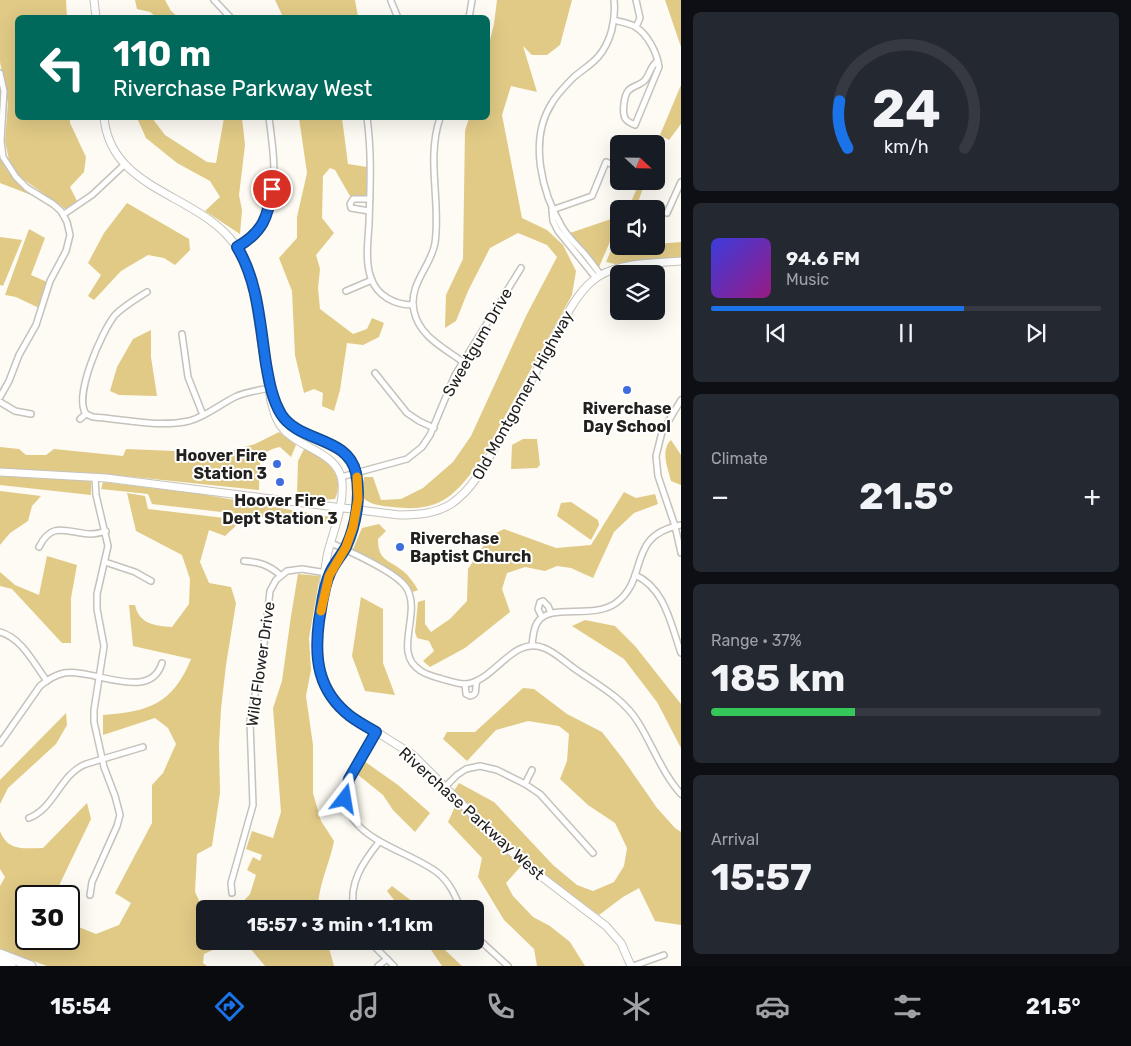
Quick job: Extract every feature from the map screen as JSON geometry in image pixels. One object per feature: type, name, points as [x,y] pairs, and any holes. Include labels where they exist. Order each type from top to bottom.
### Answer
[{"type":"main road","points":[[0,954],[31,966]]},
{"type":"main road","points":[[0,962],[11,966]]},
{"type":"street","points":[[94,0],[96,15]]},
{"type":"street","points":[[214,0],[228,15]]},
{"type":"street","points":[[470,15],[472,0]]},
{"type":"street","points":[[598,277],[581,250],[567,235],[552,210],[542,181],[540,162],[542,128],[551,104],[602,52],[610,35],[614,20],[614,0]]},
{"type":"street","points":[[636,0],[640,18],[636,27]]},
{"type":"street","points":[[391,1],[397,15]]},
{"type":"street","points":[[614,20],[636,27],[646,36],[658,61],[659,67],[635,125],[624,117],[626,96],[631,88],[641,84],[654,63],[658,61]]},
{"type":"street","points":[[0,73],[4,91],[1,140],[3,157],[16,177],[27,188],[54,204],[64,214],[69,231],[68,245],[50,282],[36,325],[19,355],[9,381],[0,397]]},
{"type":"street","name":"Riverchase Parkway West","points":[[104,120],[108,140],[124,165],[141,178],[213,223],[237,247],[250,275],[274,413],[282,428],[293,439],[329,459],[341,477],[340,508],[331,543],[316,651],[319,669],[328,691],[342,709],[413,755],[498,840],[525,864],[610,929],[622,943],[632,966]]},
{"type":"street","points":[[237,247],[248,241],[256,233],[268,214],[274,162],[269,120]]},
{"type":"street","points":[[367,120],[371,151],[369,266],[372,280],[377,290],[387,298],[401,304],[413,305]]},
{"type":"street","points":[[440,120],[434,150],[435,244],[428,263],[416,283],[413,305],[416,318],[423,331],[463,362]]},
{"type":"street","points":[[552,210],[592,196],[606,162],[610,164]]},
{"type":"street","points":[[64,214],[92,196],[124,165]]},
{"type":"street","points":[[667,213],[679,194],[681,182]]},
{"type":"street","points":[[369,211],[351,208],[350,204],[353,199],[370,199]]},
{"type":"street","name":"Old Montgomery Highway","points":[[0,472],[95,477],[399,515],[424,514],[449,505],[472,484],[483,468],[573,304],[588,284],[609,271],[625,267],[681,261]]},
{"type":"street","name":"Sweetgum Drive","points":[[341,477],[407,459],[422,447],[434,428],[446,393],[463,362],[521,268]]},
{"type":"street","points":[[346,291],[372,280]]},
{"type":"street","points":[[147,292],[116,314],[103,334],[87,376],[83,406],[86,414],[93,417],[158,424],[189,420],[203,415],[236,396],[270,388]]},
{"type":"street","points":[[182,334],[188,377],[203,415]]},
{"type":"street","points":[[375,373],[407,413],[434,428]]},
{"type":"street","name":"Riverchase Parkway West","points":[[270,388],[279,411],[287,422],[304,433],[339,448],[352,462],[356,473],[358,490],[352,532],[344,549],[327,573]]},
{"type":"street","points":[[681,400],[662,432],[656,456],[658,476],[678,526],[681,553]]},
{"type":"street","points":[[0,402],[15,411],[31,414]]},
{"type":"street","points":[[80,419],[86,414]]},
{"type":"street","points":[[90,895],[92,882],[120,815],[115,796],[106,775],[94,716],[104,646],[96,599],[108,546],[96,495],[95,477]]},
{"type":"street","points":[[532,646],[535,628],[542,617],[551,613],[591,612],[607,608],[623,597],[631,586],[640,556],[646,545],[656,535],[678,526]]},
{"type":"street","points":[[39,547],[46,535],[54,531],[70,530],[92,534],[106,531]]},
{"type":"street","points":[[331,543],[383,570],[405,586],[410,594],[412,604],[407,652],[415,667],[426,674],[447,681],[465,684],[486,676],[518,649],[532,646],[542,647],[619,699],[638,722],[670,782],[681,794]]},
{"type":"street","points":[[244,561],[262,563],[280,575],[296,569],[327,573]]},
{"type":"street","points":[[105,562],[135,572],[151,581]]},
{"type":"street","name":"Wild Flower Drive","points":[[232,893],[231,882],[253,805],[250,715],[263,653],[270,591],[280,575]]},
{"type":"street","points":[[635,575],[650,583],[659,596],[681,654]]},
{"type":"street","points":[[542,617],[538,608],[540,602],[543,601],[547,604],[551,613]]},
{"type":"street","points":[[0,632],[18,642],[47,681]]},
{"type":"street","points":[[0,743],[40,686],[47,681],[66,673],[83,674],[133,683],[144,682],[158,675],[162,663]]},
{"type":"street","points":[[465,684],[466,694],[470,696],[476,691],[476,681]]},
{"type":"street","points":[[376,732],[349,779],[345,799],[351,816],[379,842],[438,873],[450,887],[456,900]]},
{"type":"street","points":[[29,818],[38,814],[48,804],[72,773],[82,765],[143,747]]},
{"type":"street","points":[[445,787],[466,769],[480,766],[492,768],[525,784],[540,794],[593,853]]},
{"type":"street","points":[[525,784],[532,770]]},
{"type":"street","points":[[353,900],[353,892],[357,874],[379,842]]},
{"type":"street","points":[[484,944],[508,966]]},
{"type":"street","points":[[378,950],[394,966]]},
{"type":"street","points":[[632,966],[664,955]]},
{"type":"street","points":[[378,966],[387,959]]},
{"type":"shaded area","points":[[0,0],[66,0],[67,15],[15,15],[15,120],[70,120],[86,157],[84,172],[70,187],[77,201],[67,210],[20,177],[9,160],[5,141],[8,103],[0,62]]},
{"type":"shaded area","points":[[135,0],[165,0],[176,15],[154,15],[150,12],[137,9]]},
{"type":"shaded area","points":[[275,0],[355,0],[358,15],[282,15]]},
{"type":"shaded area","points":[[497,0],[572,0],[560,45],[547,55],[532,55],[523,46],[537,92],[511,86],[502,115],[522,218],[547,230],[563,245],[576,271],[572,295],[482,458],[464,482],[446,499],[424,507],[410,508],[377,505],[363,498],[364,477],[373,477],[381,500],[401,499],[423,488],[453,462],[471,436],[526,316],[557,257],[547,245],[518,233],[490,248],[468,291],[456,321],[445,328],[446,295],[463,259],[465,131],[468,120],[490,120],[490,40]]},
{"type":"shaded area","points":[[665,0],[681,0],[681,47]]},
{"type":"shaded area","points":[[681,85],[681,124],[669,140],[665,138],[665,135],[660,135]]},
{"type":"shaded area","points":[[138,120],[154,120],[165,135],[207,162],[216,163],[224,120],[242,120],[245,145],[239,195],[242,210],[240,234],[205,211],[220,197],[210,181],[177,163],[146,138]]},
{"type":"shaded area","points":[[299,120],[342,120],[348,164],[367,167],[366,196],[350,196],[335,170],[330,168],[323,176],[322,218],[334,233],[316,255],[320,269],[318,288],[320,309],[353,334],[367,329],[372,318],[384,323],[379,337],[363,345],[347,343],[340,390],[334,411],[322,406],[323,393],[314,389],[304,393],[295,355],[292,291],[279,258],[297,238],[297,217],[307,173]]},
{"type":"shaded area","points":[[0,155],[9,173],[31,195],[0,183]]},
{"type":"shaded area","points":[[636,190],[642,190],[639,200],[632,200]]},
{"type":"shaded area","points":[[127,203],[189,239],[190,250],[175,265],[164,258],[148,255],[121,271],[94,300],[88,296],[101,275],[88,263],[104,233]]},
{"type":"shaded area","points":[[610,219],[610,242],[599,267],[570,233]]},
{"type":"shaded area","points":[[29,229],[45,238],[31,275],[47,282],[39,308],[16,297],[5,295]]},
{"type":"shaded area","points":[[0,237],[22,240],[3,286],[0,285]]},
{"type":"shaded area","points":[[681,242],[681,257],[615,264],[606,262],[610,253],[610,255],[665,255],[665,243]]},
{"type":"shaded area","points":[[151,330],[151,357],[157,396],[119,395],[110,391],[117,367],[133,339]]},
{"type":"shaded area","points":[[279,432],[296,445],[291,457],[280,447],[266,453],[260,462],[259,490],[105,474],[0,469],[0,447],[19,449],[26,455],[46,455],[54,449],[123,456],[126,449],[223,453],[255,444]]},
{"type":"shaded area","points":[[523,439],[537,439],[540,465],[537,468],[511,469],[512,445]]},
{"type":"shaded area","points":[[671,440],[681,455],[681,485],[671,481],[667,465],[665,454]]},
{"type":"shaded area","points":[[304,449],[326,462],[336,474],[338,490],[335,499],[321,500],[297,496],[298,461]]},
{"type":"shaded area","points":[[0,476],[91,481],[91,495],[0,485]]},
{"type":"shaded area","points":[[103,482],[201,494],[331,517],[330,522],[291,520],[152,504],[148,494],[101,489]]},
{"type":"shaded area","points":[[0,491],[41,496],[32,506],[28,521],[10,533],[0,545]]},
{"type":"shaded area","points":[[624,492],[636,498],[655,494],[658,504],[634,513],[614,532],[593,578],[571,568],[557,566],[545,571],[525,567],[507,573],[502,589],[510,612],[465,648],[430,667],[423,661],[434,651],[429,641],[417,638],[415,632],[418,602],[425,600],[425,624],[431,632],[450,619],[467,601],[468,569],[490,536],[504,529],[556,548],[591,545]]},
{"type":"shaded area","points":[[127,493],[145,496],[148,509],[242,520],[225,536],[209,530],[200,562],[209,583],[231,587],[236,603],[221,709],[219,745],[220,793],[212,846],[197,854],[195,892],[199,900],[196,900],[196,950],[213,950],[204,954],[203,963],[207,966],[47,966],[0,949],[0,886],[5,877],[0,869],[0,831],[7,843],[12,846],[43,848],[87,803],[91,819],[59,885],[15,885],[15,950],[80,950],[80,927],[96,934],[119,925],[131,903],[115,893],[152,823],[152,785],[163,773],[176,744],[168,728],[155,718],[103,735],[103,715],[133,711],[157,703],[176,686],[191,659],[133,646],[129,605],[135,605],[140,616],[149,623],[172,627],[189,604],[190,579],[182,555],[136,531]]},
{"type":"shaded area","points":[[571,502],[598,520],[599,525],[591,540],[557,516],[561,503]]},
{"type":"shaded area","points":[[379,524],[386,531],[378,539],[378,546],[382,556],[405,573],[418,590],[413,592],[405,580],[353,549],[362,528]]},
{"type":"shaded area","points":[[47,556],[77,565],[71,598],[71,643],[62,643],[12,589],[0,586],[0,572],[15,585],[39,595]]},
{"type":"shaded area","points":[[298,574],[320,576],[309,638],[311,670],[306,696],[313,745],[313,793],[321,821],[334,841],[319,900],[244,900],[250,894],[256,875],[247,870],[253,857],[260,861],[262,855],[246,849],[252,831],[273,838],[281,812],[273,708],[282,681]]},
{"type":"shaded area","points":[[361,597],[383,609],[383,663],[395,695],[365,691],[352,656]]},
{"type":"shaded area","points":[[585,620],[615,626],[635,646],[681,704],[681,748],[657,702],[624,659],[572,626]]},
{"type":"shaded area","points":[[523,688],[534,689],[567,714],[602,732],[657,808],[681,832],[681,925],[655,921],[639,888],[599,915],[554,882],[454,791],[459,783],[494,802],[553,865],[577,885],[593,891],[614,882],[624,866],[627,848],[615,823],[588,805],[560,779],[567,761],[569,734],[559,726],[528,721],[496,730],[467,761],[443,739],[447,732],[475,732]]},
{"type":"shaded area","points":[[66,713],[67,725],[56,744],[8,788],[0,804],[0,780]]},
{"type":"shaded area","points":[[364,761],[398,785],[430,813],[415,832],[393,810],[383,795],[357,774]]},
{"type":"shaded area","points":[[457,802],[522,865],[506,883],[513,896],[533,917],[550,926],[570,942],[585,966],[537,966],[534,949],[504,920],[478,877],[482,858],[448,822]]},
{"type":"shaded area","points":[[392,886],[410,900],[394,900],[387,891]]},
{"type":"shaded area","points":[[252,950],[330,950],[334,966],[265,966]]},
{"type":"shaded area","points":[[431,950],[445,950],[462,966],[442,966]]},
{"type":"slow traffic","points":[[321,611],[329,576],[346,547],[352,532],[358,499],[357,477]]},
{"type":"place","name":"Riverchase Day School","points":[[627,390]]},
{"type":"place","name":"Hoover Fire Station 3","points":[[277,464]]},
{"type":"place","name":"Hoover Fire Dept Station 3","points":[[280,482]]},
{"type":"place","name":"Riverchase Baptist Church","points":[[400,547]]},
{"type":"route","points":[[272,189],[268,214],[263,224],[248,241],[237,247],[248,267],[252,283],[270,388],[277,406],[287,422],[304,433],[336,446],[347,456],[354,466],[358,485],[352,532],[346,547],[331,570],[327,582],[322,601],[316,644],[319,669],[328,691],[350,716],[376,732],[349,779],[345,799]]}]
